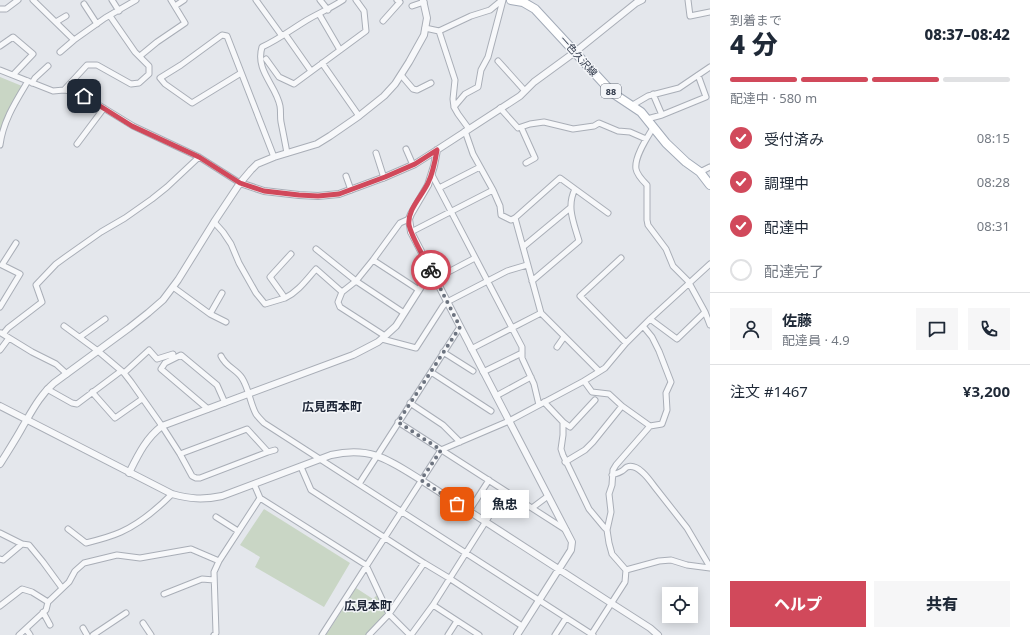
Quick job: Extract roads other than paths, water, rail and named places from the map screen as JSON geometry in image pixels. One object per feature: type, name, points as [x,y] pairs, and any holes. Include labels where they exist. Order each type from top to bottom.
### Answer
[{"type":"main road","name":"一色久沢線","points":[[511,0],[523,2],[535,9],[614,94],[641,112],[666,144],[700,172],[710,185]]},
{"type":"street","points":[[0,9],[6,9],[18,0]]},
{"type":"street","points":[[33,0],[74,40]]},
{"type":"street","points":[[112,0],[119,11]]},
{"type":"street","points":[[60,52],[97,24],[136,0]]},
{"type":"street","points":[[140,56],[157,42],[185,24],[171,0]]},
{"type":"street","points":[[174,6],[184,0]]},
{"type":"street","points":[[287,153],[280,105],[263,71],[260,54],[262,47],[272,43],[343,0]]},
{"type":"street","points":[[266,58],[279,77],[294,84],[366,31],[364,11],[356,0]]},
{"type":"street","points":[[384,21],[400,2],[397,0]]},
{"type":"street","points":[[426,28],[439,31],[471,16],[490,10],[503,0]]},
{"type":"street","points":[[454,107],[465,94],[478,87],[481,70],[488,57],[503,0]]},
{"type":"street","points":[[0,70],[53,91],[64,90],[77,92],[132,126],[199,157],[240,183],[264,191],[299,195],[318,196],[339,194],[384,178],[413,165],[437,150],[520,96],[543,75],[575,52],[636,3],[642,0]]},
{"type":"street","points":[[688,0],[690,16],[710,12]]},
{"type":"street","points":[[259,1],[311,72]]},
{"type":"street","points":[[322,1],[328,10]]},
{"type":"street","points":[[0,464],[36,403],[47,389],[163,300],[173,287],[240,183],[251,170],[258,164],[274,157],[317,144],[359,116],[384,96],[395,84],[419,45],[426,28],[427,18],[424,1],[412,6]]},
{"type":"street","points":[[84,4],[97,24]]},
{"type":"street","points":[[319,14],[327,22],[340,50]]},
{"type":"street","points":[[56,22],[66,16]]},
{"type":"street","points":[[64,90],[87,65],[96,65],[131,84],[139,83],[149,74],[149,66],[135,52],[110,16]]},
{"type":"street","points":[[439,31],[455,80],[453,99],[454,107],[467,130],[473,154],[500,206],[501,216],[511,220],[515,218],[560,178],[608,213]]},
{"type":"street","points":[[241,73],[192,103],[165,84],[160,78],[181,65],[222,34],[226,36],[241,73],[274,157]]},
{"type":"street","points":[[0,46],[13,37],[33,54],[13,75]]},
{"type":"street","points":[[498,61],[525,91]]},
{"type":"street","points":[[322,63],[359,116]]},
{"type":"street","points":[[0,145],[4,127],[10,112],[30,82],[48,66]]},
{"type":"street","points":[[631,106],[653,94],[678,88],[710,67]]},
{"type":"street","points":[[401,75],[413,89],[417,90],[431,83]]},
{"type":"street","points":[[647,119],[662,115],[706,96],[698,75]]},
{"type":"street","points":[[653,94],[662,115]]},
{"type":"street","points":[[77,144],[104,108]]},
{"type":"street","points":[[500,108],[518,128],[544,122],[573,129],[594,126],[599,123],[618,131],[630,132],[646,139]]},
{"type":"street","points":[[521,127],[535,158],[526,163]]},
{"type":"street","points":[[653,128],[641,147],[636,165],[636,171],[639,177],[647,185],[648,224],[666,249],[673,266],[689,283],[705,312],[710,325]]},
{"type":"street","points":[[406,149],[413,165]]},
{"type":"street","points":[[437,150],[432,175],[428,185],[413,208],[409,220],[411,232],[572,542],[571,550],[517,635]]},
{"type":"street","points":[[376,153],[384,178]]},
{"type":"street","points":[[67,374],[56,364],[32,352],[1,333],[42,302],[36,285],[56,264],[152,199],[199,157]]},
{"type":"street","points":[[439,188],[480,167]]},
{"type":"street","points":[[700,172],[710,167]]},
{"type":"street","points":[[432,175],[474,258],[522,347],[522,358],[541,403],[570,427],[595,400]]},
{"type":"street","points":[[346,176],[350,190]]},
{"type":"street","points":[[532,281],[579,241],[570,208],[571,196],[575,189]]},
{"type":"street","points":[[411,232],[493,190]]},
{"type":"street","points":[[523,247],[570,208]]},
{"type":"street","points":[[515,218],[541,314],[600,371]]},
{"type":"street","points":[[409,220],[400,223],[356,281],[342,292],[338,302],[340,307],[384,337],[416,348],[447,302],[507,270],[527,265]]},
{"type":"street","points":[[214,222],[231,244],[239,263],[256,294],[265,304],[290,296],[316,269],[342,292]]},
{"type":"street","points":[[0,307],[20,274],[2,264],[16,243]]},
{"type":"street","points":[[316,249],[356,281],[404,313]]},
{"type":"street","points":[[285,298],[270,277],[291,254]]},
{"type":"street","points":[[435,278],[474,258]]},
{"type":"street","points":[[621,258],[580,296],[626,344]]},
{"type":"street","points":[[373,260],[419,290]]},
{"type":"street","points":[[322,635],[441,450],[509,421],[584,381],[605,368],[650,319],[710,264]]},
{"type":"street","points":[[129,473],[149,437],[162,426],[353,355],[378,342],[396,326],[431,271]]},
{"type":"street","points":[[173,287],[210,314],[226,322]]},
{"type":"street","points":[[210,314],[222,293]]},
{"type":"street","points":[[650,319],[677,339],[705,312]]},
{"type":"street","points":[[471,349],[541,314]]},
{"type":"street","points":[[80,337],[104,319]]},
{"type":"street","points":[[64,326],[98,351],[131,382],[162,426],[192,476],[200,478],[274,450]]},
{"type":"street","points":[[221,356],[223,361],[243,379],[256,415],[264,423],[592,635],[625,582],[626,570],[612,554],[607,530],[611,512],[609,494],[612,484],[612,475],[616,465],[650,426],[662,424],[667,410],[666,393],[671,382],[652,337],[643,326]]},
{"type":"street","points":[[359,484],[460,327]]},
{"type":"street","points":[[557,347],[564,337]]},
{"type":"street","points":[[0,350],[9,338]]},
{"type":"street","points":[[47,389],[72,403],[77,404],[122,372],[149,350],[158,359],[173,354]]},
{"type":"street","points":[[443,352],[473,371]]},
{"type":"street","points":[[483,372],[522,353]]},
{"type":"street","points":[[208,409],[161,369],[165,363],[181,355],[217,385],[225,403]]},
{"type":"street","points":[[430,372],[491,411]]},
{"type":"street","points":[[496,396],[531,377]]},
{"type":"street","points":[[584,381],[592,392],[610,394],[622,406],[650,426]]},
{"type":"street","points":[[92,392],[115,418],[142,399]]},
{"type":"street","points":[[410,403],[443,425],[460,442]]},
{"type":"street","points":[[0,406],[129,473],[172,494],[186,498],[210,498],[222,496],[331,455],[355,452],[377,455],[393,462],[650,628],[658,635]]},
{"type":"street","points":[[565,462],[585,450],[622,406]]},
{"type":"street","points":[[398,422],[566,530]]},
{"type":"street","points":[[563,422],[561,449],[565,462],[589,509],[607,530]]},
{"type":"street","points":[[180,454],[247,429],[268,452]]},
{"type":"street","points":[[301,466],[311,490],[522,626]]},
{"type":"street","points":[[612,475],[628,467],[642,471],[650,479],[687,528],[710,568]]},
{"type":"street","points":[[469,511],[489,480]]},
{"type":"street","points":[[254,484],[260,498],[366,565],[389,614],[411,635],[433,604],[505,491]]},
{"type":"street","points":[[68,529],[86,543],[108,537],[123,531],[146,517],[157,509],[172,494]]},
{"type":"street","points":[[532,508],[548,496]]},
{"type":"street","points":[[216,634],[214,572],[219,561],[260,498]]},
{"type":"street","points":[[216,517],[238,531]]},
{"type":"street","points":[[0,533],[22,544],[29,545],[44,562],[62,588]]},
{"type":"street","points":[[0,559],[3,560],[22,544]]},
{"type":"street","points":[[19,635],[46,610],[48,602],[69,582],[75,571],[84,563],[117,555],[140,558],[191,549],[219,561]]},
{"type":"street","points":[[626,570],[659,561],[671,560],[687,565],[710,568]]},
{"type":"street","points":[[369,635],[389,614],[424,563]]},
{"type":"street","points":[[164,594],[202,579],[214,580]]},
{"type":"street","points":[[0,606],[22,589],[32,592],[48,602]]},
{"type":"street","points":[[433,604],[479,635]]},
{"type":"street","points":[[43,612],[50,625]]},
{"type":"street","points":[[93,635],[126,613]]},
{"type":"street","points":[[555,635],[566,618]]},
{"type":"street","points":[[448,635],[457,621]]},
{"type":"street","points":[[143,623],[151,635]]},
{"type":"street","points":[[83,628],[87,635]]},
{"type":"street","points":[[26,629],[30,635]]},
{"type":"place","name":"魚忠","points":[[457,504]]},
{"type":"district","name":"広見西本町","points":[[332,406]]},
{"type":"district","name":"広見本町","points":[[368,605]]}]
